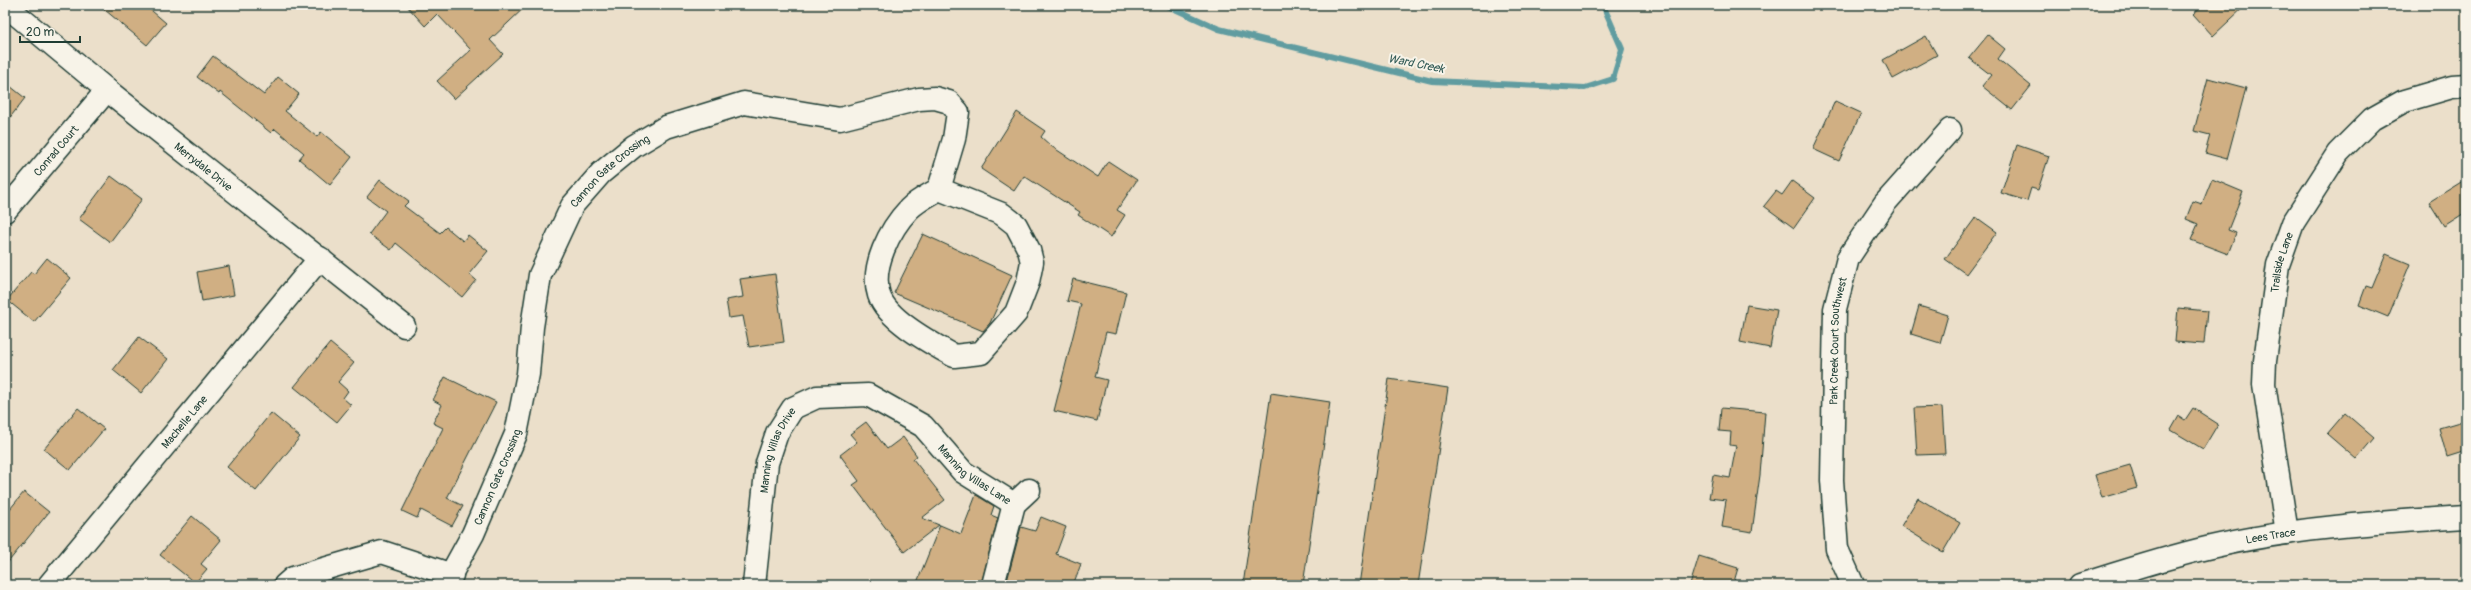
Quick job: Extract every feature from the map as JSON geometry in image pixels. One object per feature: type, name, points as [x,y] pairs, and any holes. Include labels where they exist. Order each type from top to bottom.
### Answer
[{"type":"street","name":"Merrydale Drive","points":[[5,5],[107,90],[404,326]]},
{"type":"street","name":"Trailside Lane","points":[[2287,533],[2264,384],[2265,361],[2278,265],[2293,223],[2338,153],[2372,119],[2404,101],[2452,87],[2466,86]]},
{"type":"street","name":"Conrad Court","points":[[5,211],[107,90]]},
{"type":"street","name":"Cannon Gate Crossing","points":[[449,580],[473,534],[516,434],[528,374],[532,327],[540,275],[572,206],[601,173],[634,146],[666,127],[744,103],[840,119],[919,98],[935,98],[949,102],[958,112],[954,139],[940,189]]},
{"type":"street","name":"Park Creek Court Southwest","points":[[1853,585],[1837,549],[1832,480],[1835,309],[1848,258],[1885,203],[1950,130]]},
{"type":"street","points":[[940,189],[1002,214],[1016,225],[1030,250],[1032,262],[1028,282],[1016,313],[981,353],[954,356],[905,325],[886,307],[879,295],[878,270],[884,248],[909,209],[923,197],[940,189]]},
{"type":"street","name":"Machelle Lane","points":[[49,585],[320,258]]},
{"type":"street","name":"Manning Villas Drive","points":[[754,585],[767,463],[777,433],[793,408],[818,397],[868,395],[923,426]]},
{"type":"street","name":"Manning Villas Lane","points":[[923,426],[963,472],[1022,497],[993,585]]},
{"type":"street","name":"Lees Trace","points":[[2080,585],[2220,545],[2287,533],[2350,524],[2466,517]]},
{"type":"street","points":[[285,585],[293,578],[382,552],[449,580]]},
{"type":"building","points":[[99,5],[145,5],[166,23],[147,45]]},
{"type":"building","points":[[406,5],[527,5],[490,40],[503,54],[454,99],[437,81],[471,50],[437,14],[425,26]]},
{"type":"building","points":[[2203,5],[2246,5],[2213,36],[2193,14]]},
{"type":"building","points":[[1988,35],[2005,49],[1998,59],[2031,86],[2012,110],[1982,86],[1991,75],[1969,58]]},
{"type":"building","points":[[1926,36],[1937,55],[1893,79],[1883,60]]},
{"type":"building","points":[[213,56],[264,95],[278,77],[299,94],[285,111],[317,137],[321,132],[352,157],[330,185],[299,159],[304,153],[275,129],[271,133],[220,92],[219,94],[197,77]]},
{"type":"building","points":[[2208,78],[2246,88],[2227,159],[2205,153],[2210,135],[2194,131]]},
{"type":"building","points":[[5,82],[25,98],[5,124]]},
{"type":"building","points":[[1835,101],[1861,113],[1839,161],[1813,149]]},
{"type":"building","points":[[1017,112],[1045,131],[1041,137],[1051,146],[1098,177],[1108,161],[1137,180],[1117,210],[1125,215],[1111,237],[1078,215],[1080,212],[1024,176],[1014,191],[981,169]]},
{"type":"building","points":[[2017,145],[2049,156],[2038,190],[2031,188],[2027,201],[2001,193]]},
{"type":"building","points":[[111,176],[142,199],[110,242],[79,219]]},
{"type":"building","points":[[2212,179],[2243,192],[2228,230],[2236,233],[2228,254],[2191,240],[2198,224],[2186,219],[2193,201],[2202,204]]},
{"type":"building","points":[[2466,179],[2466,212],[2444,226],[2429,202]]},
{"type":"building","points":[[380,180],[409,201],[404,206],[440,233],[446,227],[463,241],[468,235],[488,251],[469,274],[476,280],[462,297],[396,243],[391,250],[369,234],[386,211],[367,197]]},
{"type":"building","points":[[1792,181],[1815,198],[1794,228],[1764,206],[1776,191],[1782,195]]},
{"type":"building","points":[[1976,217],[1997,232],[1966,274],[1945,259]]},
{"type":"building","points":[[923,234],[1012,275],[990,323],[983,331],[894,293]]},
{"type":"building","points":[[2386,254],[2410,264],[2388,317],[2359,305],[2366,286],[2372,288]]},
{"type":"building","points":[[47,258],[71,278],[34,322],[7,300],[31,272],[34,274]]},
{"type":"building","points":[[229,266],[234,295],[202,301],[197,272]]},
{"type":"building","points":[[775,274],[784,342],[749,347],[743,316],[729,318],[726,300],[743,297],[740,279]]},
{"type":"building","points":[[1073,279],[1126,292],[1116,334],[1106,332],[1095,377],[1107,380],[1097,421],[1054,411],[1081,304],[1067,301]]},
{"type":"building","points":[[1747,305],[1777,310],[1770,348],[1740,342]]},
{"type":"building","points":[[1919,306],[1948,315],[1940,343],[1911,334]]},
{"type":"building","points":[[2178,308],[2207,311],[2204,344],[2175,342]]},
{"type":"building","points":[[139,337],[168,359],[141,393],[113,370]]},
{"type":"building","points":[[330,343],[354,363],[338,382],[348,391],[343,398],[351,405],[337,422],[294,387]]},
{"type":"building","points":[[445,377],[496,402],[447,498],[463,506],[452,526],[421,510],[417,518],[402,511],[443,428],[433,423],[442,405],[433,400]]},
{"type":"building","points":[[1389,379],[1448,388],[1418,585],[1359,585]]},
{"type":"building","points":[[1271,393],[1330,402],[1303,585],[1243,585]]},
{"type":"building","points":[[1942,407],[1945,454],[1917,455],[1914,408]]},
{"type":"building","points":[[78,408],[104,429],[70,470],[44,449]]},
{"type":"building","points":[[1721,408],[1765,412],[1760,475],[1752,532],[1722,527],[1726,500],[1709,498],[1713,475],[1730,478],[1736,446],[1730,445],[1731,432],[1719,431]]},
{"type":"building","points":[[2193,408],[2218,424],[2203,449],[2171,430],[2179,416],[2185,420]]},
{"type":"building","points":[[271,413],[300,437],[256,491],[227,467]]},
{"type":"building","points":[[2345,413],[2374,438],[2356,459],[2327,434]]},
{"type":"building","points":[[2466,420],[2466,451],[2447,457],[2439,428]]},
{"type":"building","points":[[866,422],[887,449],[903,437],[917,456],[913,459],[945,500],[922,518],[939,525],[904,552],[853,485],[859,481],[840,455],[857,442],[850,434]]},
{"type":"building","points":[[2130,465],[2137,488],[2102,498],[2095,475]]},
{"type":"building","points":[[24,492],[49,512],[5,566],[5,515]]},
{"type":"building","points":[[976,495],[994,506],[991,515],[998,518],[981,585],[916,585],[940,525],[961,534]]},
{"type":"building","points":[[1918,498],[1960,523],[1943,552],[1901,526]]},
{"type":"building","points":[[192,516],[221,540],[201,564],[207,569],[195,583],[160,555]]},
{"type":"building","points":[[1041,517],[1066,527],[1056,554],[1081,564],[1073,585],[1006,585],[1021,527],[1035,531]]},
{"type":"building","points":[[1699,556],[1738,568],[1733,585],[1690,585]]},
{"type":"waterway","name":"Ward Creek","points":[[1166,5],[1219,29],[1432,81],[1585,88],[1613,79],[1622,49],[1603,5]]}]
